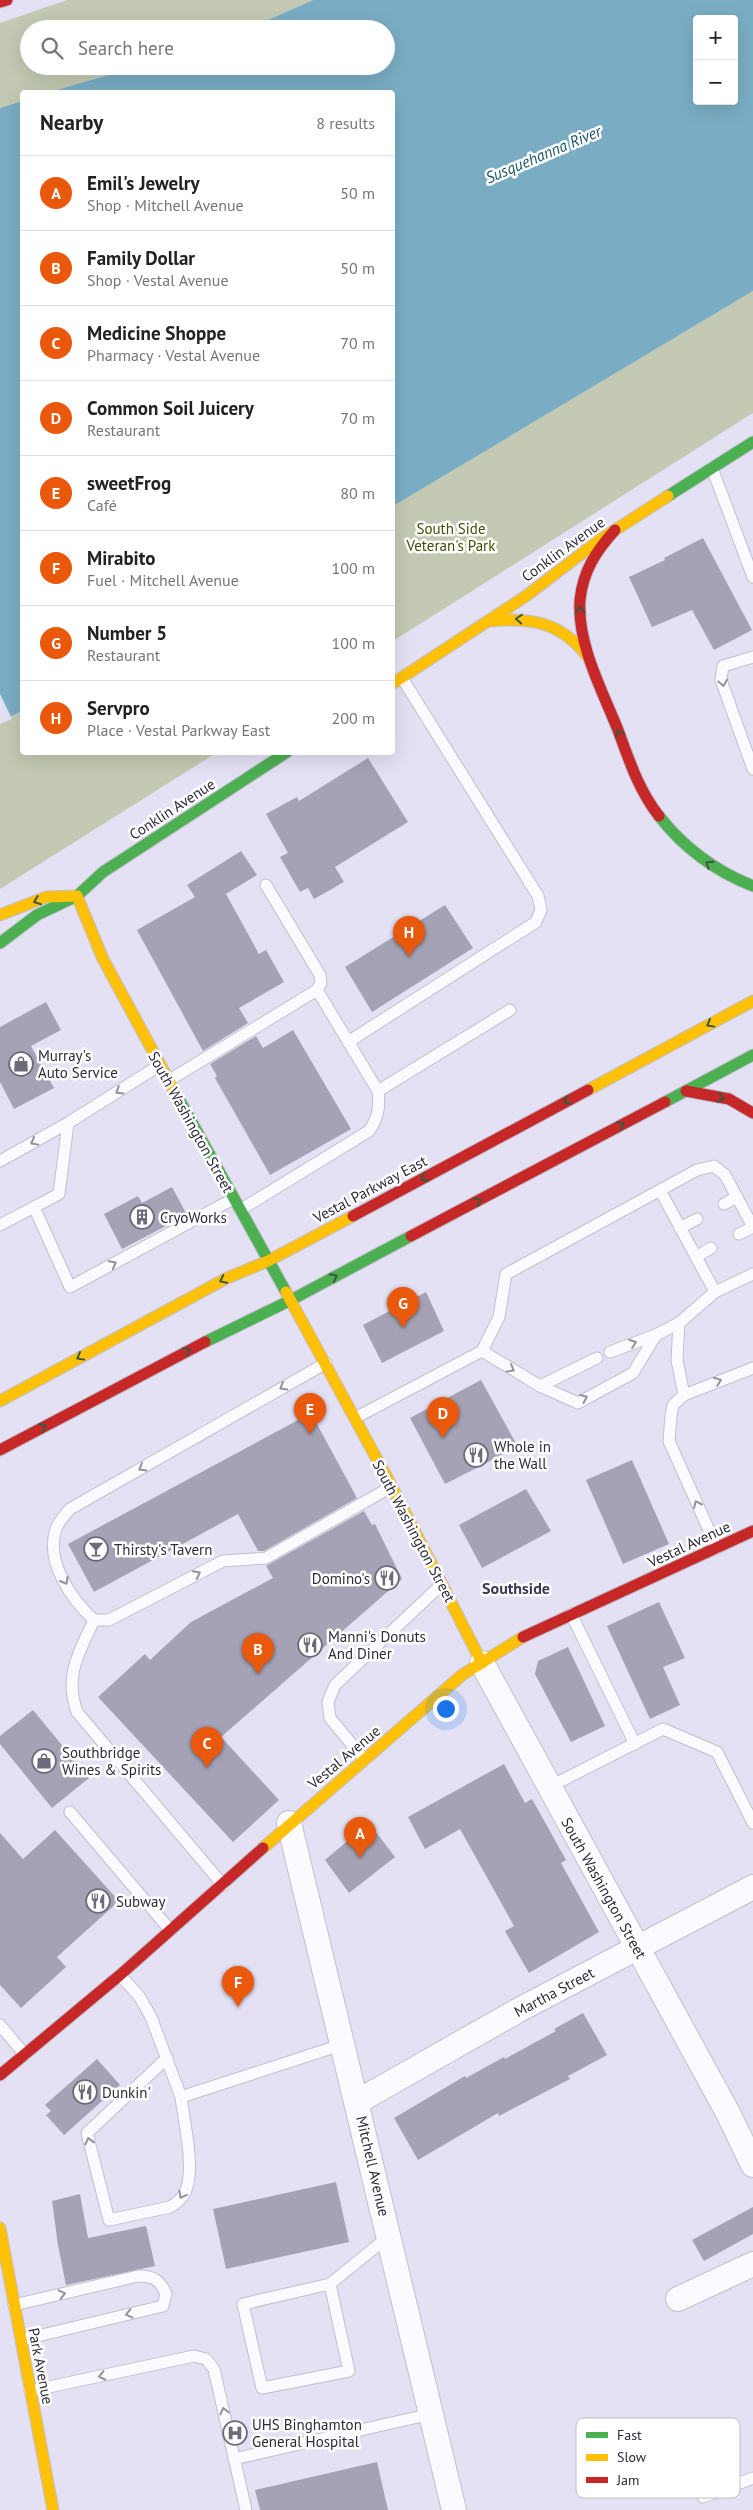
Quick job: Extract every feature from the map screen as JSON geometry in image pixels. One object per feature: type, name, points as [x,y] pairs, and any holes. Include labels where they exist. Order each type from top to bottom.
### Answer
[{"type":"main road","points":[[0,2],[7,0]]},
{"type":"main road","name":"Conklin Avenue","points":[[397,681],[489,621],[615,530],[753,442]]},
{"type":"main road","points":[[615,530],[592,554],[582,583],[581,623],[589,658],[636,775],[655,811],[679,839],[705,862],[730,877],[753,886]]},
{"type":"main road","points":[[489,621],[519,618],[553,626],[576,641],[589,658]]},
{"type":"main road","name":"Conklin Avenue","points":[[0,943],[37,915],[77,896],[103,872],[282,755]]},
{"type":"main road","points":[[0,916],[46,897],[77,896]]},
{"type":"main road","name":"South Washington Street","points":[[77,896],[103,960],[233,1199],[326,1363],[443,1583],[482,1663]]},
{"type":"main road","name":"Vestal Parkway East","points":[[0,1401],[227,1278],[268,1261],[753,1001]]},
{"type":"main road","points":[[0,1450],[181,1354],[291,1300],[753,1054]]},
{"type":"main road","points":[[686,1091],[729,1099],[753,1113]]},
{"type":"main road","name":"Vestal Avenue","points":[[0,2075],[120,1975],[223,1885],[289,1824],[462,1675],[514,1641],[753,1531]]},
{"type":"main road","name":"Park Avenue","points":[[0,2228],[53,2510]]},
{"type":"street","name":"South Washington Street","points":[[482,1663],[728,2113],[753,2165]]},
{"type":"street","name":"Mitchell Avenue","points":[[289,1824],[454,2510]]},
{"type":"street","name":"Martha Street","points":[[357,2102],[517,2011],[753,1887]]},
{"type":"street","points":[[678,2300],[753,2264]]},
{"type":"lane","points":[[712,468],[753,577]]},
{"type":"lane","points":[[753,657],[723,666],[721,680],[753,769]]},
{"type":"lane","points":[[348,1042],[536,922],[541,910],[538,896],[397,681]]},
{"type":"lane","points":[[168,1081],[317,990],[321,983],[320,975],[266,885]]},
{"type":"lane","points":[[240,1210],[369,1131],[376,1121],[380,1107],[378,1091],[317,990]]},
{"type":"lane","points":[[378,1091],[510,1010]]},
{"type":"lane","points":[[0,1161],[68,1123],[160,1065]]},
{"type":"lane","points":[[0,1225],[59,1194],[68,1123]]},
{"type":"lane","points":[[355,1419],[482,1351],[499,1317],[506,1274],[661,1192],[698,1170],[714,1166],[725,1175],[753,1227],[739,1234]]},
{"type":"lane","points":[[661,1192],[715,1292]]},
{"type":"lane","points":[[724,1204],[737,1197]]},
{"type":"lane","points":[[34,1208],[70,1287],[233,1199]]},
{"type":"lane","points":[[680,1228],[697,1219]]},
{"type":"lane","points":[[696,1257],[711,1248]]},
{"type":"lane","points":[[610,1352],[656,1335],[679,1323],[715,1292],[753,1274]]},
{"type":"lane","points":[[679,1323],[677,1360],[684,1395]]},
{"type":"lane","points":[[482,1351],[540,1386],[578,1402],[633,1373],[656,1335]]},
{"type":"lane","points":[[540,1386],[597,1358]]},
{"type":"lane","points":[[326,1363],[70,1509],[56,1528],[53,1551],[60,1571],[80,1607],[94,1620],[109,1620],[223,1561],[266,1558],[391,1487]]},
{"type":"lane","points":[[717,1548],[669,1441],[668,1430],[674,1405],[684,1395],[753,1368]]},
{"type":"lane","points":[[365,1760],[330,1718],[328,1702],[336,1686],[443,1583]]},
{"type":"lane","points":[[571,1614],[635,1744]]},
{"type":"lane","points":[[94,1620],[72,1670],[71,1694],[77,1712],[223,1885]]},
{"type":"lane","points":[[550,1787],[663,1729],[717,1752],[753,1823]]},
{"type":"lane","points":[[70,1812],[170,1930]]},
{"type":"lane","points":[[120,1975],[139,1996],[167,2058],[181,2097],[189,2170],[186,2190],[179,2202],[170,2207],[109,2220],[87,2133],[167,2058]]},
{"type":"lane","points":[[0,2025],[25,2055]]},
{"type":"lane","points":[[181,2097],[341,2044]]},
{"type":"lane","points":[[330,2284],[349,2371],[262,2388],[243,2304],[330,2284],[389,2236]]},
{"type":"lane","points":[[14,2305],[138,2276],[151,2276],[161,2283],[166,2294],[163,2306],[21,2340]]},
{"type":"lane","points":[[30,2391],[194,2356],[206,2359],[214,2369],[246,2510]]},
{"type":"lane","points":[[234,2459],[431,2414]]},
{"type":"lane","points":[[740,2483],[753,2478]]},
{"type":"green space","points":[[67,0],[313,0],[268,20],[20,20],[20,75],[108,75],[57,90],[20,90],[20,102],[0,108],[0,23]]},
{"type":"green space","name":"South Side Veteran's Park","points":[[753,291],[753,413],[395,640],[395,504]]},
{"type":"green space","points":[[20,712],[20,755],[213,755],[0,889],[0,721]]},
{"type":"water","name":"Susquehanna River","points":[[313,0],[753,0],[753,291],[395,505],[395,90],[57,90],[108,75],[395,75],[395,20],[268,20]]},
{"type":"water","points":[[20,102],[20,712],[0,721],[0,108]]},
{"type":"pier","points":[[0,694],[12,719],[0,724]]},
{"type":"building","points":[[703,538],[752,630],[714,650],[692,610],[652,627],[629,577],[665,560],[664,558]]},
{"type":"building","points":[[368,758],[408,822],[335,867],[344,882],[314,899],[308,888],[300,892],[280,857],[288,853],[266,814],[297,797],[299,801]]},
{"type":"building","points":[[241,851],[257,875],[226,894],[259,954],[266,950],[284,982],[239,1008],[248,1023],[203,1051],[137,930],[195,897],[187,885]]},
{"type":"building","points":[[445,905],[473,948],[372,1012],[345,967]]},
{"type":"building","name":"Murray's Auto Service","points":[[46,1002],[61,1030],[31,1046],[54,1088],[14,1109],[0,1082],[0,1027]]},
{"type":"building","points":[[293,1030],[351,1129],[270,1175],[215,1078],[217,1076],[210,1064],[256,1036],[263,1048]]},
{"type":"building","name":"CryoWorks","points":[[172,1187],[187,1215],[122,1249],[104,1214],[138,1196],[142,1203]]},
{"type":"building","points":[[426,1292],[444,1331],[382,1363],[363,1325]]},
{"type":"building","points":[[481,1380],[518,1447],[445,1484],[410,1418]]},
{"type":"building","points":[[311,1413],[357,1498],[264,1551],[258,1551],[238,1514],[94,1592],[68,1544]]},
{"type":"building","points":[[632,1460],[669,1544],[623,1564],[586,1480]]},
{"type":"building","points":[[526,1489],[551,1531],[482,1568],[459,1525]]},
{"type":"building","points":[[364,1511],[372,1525],[375,1524],[402,1579],[221,1737],[279,1800],[233,1842],[98,1697],[145,1654],[150,1660],[191,1622],[273,1578],[266,1566]]},
{"type":"building","points":[[659,1602],[685,1658],[663,1667],[680,1705],[650,1719],[607,1626]]},
{"type":"building","points":[[568,1647],[605,1726],[571,1742],[535,1674],[538,1661]]},
{"type":"building","name":"Southbridge Wines & Spirits","points":[[33,1710],[89,1778],[52,1808],[0,1744],[0,1736]]},
{"type":"building","points":[[504,1764],[525,1803],[532,1799],[566,1860],[561,1863],[599,1932],[529,1973],[505,1931],[514,1926],[460,1829],[425,1849],[408,1817]]},
{"type":"building","points":[[369,1823],[395,1857],[349,1893],[325,1860]]},
{"type":"building","points":[[55,1830],[119,1901],[57,1957],[66,1967],[21,2008],[0,1985],[0,1833],[23,1859]]},
{"type":"building","points":[[583,2013],[607,2055],[568,2076],[570,2079],[499,2116],[498,2113],[418,2160],[394,2118],[465,2076],[466,2078],[504,2057],[505,2059],[556,2031],[554,2029]]},
{"type":"building","name":"Dunkin'","points":[[97,2059],[120,2085],[64,2135],[46,2115],[51,2111],[45,2105]]},
{"type":"building","points":[[336,2182],[349,2242],[226,2269],[213,2209]]},
{"type":"building","points":[[80,2194],[88,2238],[146,2226],[155,2266],[66,2285],[52,2201]]},
{"type":"building","points":[[753,2207],[753,2234],[704,2261],[692,2240]]},
{"type":"building","points":[[377,2462],[388,2510],[260,2510],[255,2490]]},
{"type":"traffic: fast","points":[[668,496],[753,442]]},
{"type":"traffic: fast","points":[[0,943],[37,915],[77,896],[103,872],[282,755]]},
{"type":"traffic: fast","points":[[659,816],[679,838],[713,866],[753,886]]},
{"type":"traffic: fast","points":[[665,1102],[753,1055]]},
{"type":"traffic: fast","points":[[175,1092],[286,1292]]},
{"type":"traffic: fast","points":[[205,1342],[291,1300],[411,1236]]},
{"type":"traffic: slow","points":[[395,682],[526,596],[598,541],[668,496]]},
{"type":"traffic: slow","points":[[489,621],[518,620],[544,624],[567,636],[588,657]]},
{"type":"traffic: slow","points":[[77,896],[103,959],[175,1092]]},
{"type":"traffic: slow","points":[[0,915],[46,897],[77,896]]},
{"type":"traffic: slow","points":[[588,1090],[753,1001]]},
{"type":"traffic: slow","points":[[0,1401],[227,1278],[268,1261],[353,1216]]},
{"type":"traffic: slow","points":[[286,1292],[391,1485],[482,1663]]},
{"type":"traffic: slow","points":[[263,1848],[462,1675],[523,1637]]},
{"type":"traffic: slow","points":[[0,2228],[53,2510]]},
{"type":"traffic: jam","points":[[0,2],[7,0]]},
{"type":"traffic: jam","points":[[615,530],[596,554],[584,580],[580,600],[582,633],[598,683],[635,775],[659,816]]},
{"type":"traffic: jam","points":[[353,1216],[588,1090]]},
{"type":"traffic: jam","points":[[686,1091],[729,1099],[753,1113]]},
{"type":"traffic: jam","points":[[411,1236],[665,1102]]},
{"type":"traffic: jam","points":[[0,1450],[205,1342]]},
{"type":"traffic: jam","points":[[523,1637],[753,1531]]},
{"type":"traffic: jam","points":[[0,2075],[120,1975],[263,1848]]},
{"type":"place","name":"Servpro","points":[[409,957]]},
{"type":"place","name":"Murray's Auto Service","points":[[21,1064]]},
{"type":"place","name":"CryoWorks","points":[[142,1217]]},
{"type":"place","name":"Number 5","points":[[403,1328]]},
{"type":"place","name":"sweetFrog","points":[[310,1434]]},
{"type":"place","name":"Common Soil Juicery","points":[[443,1438]]},
{"type":"place","name":"Whole in the Wall","points":[[476,1455]]},
{"type":"place","name":"Thirsty's Tavern","points":[[96,1549]]},
{"type":"place","name":"Domino's","points":[[387,1578]]},
{"type":"place","name":"Manni's Donuts And Diner","points":[[310,1645]]},
{"type":"place","name":"Family Dollar","points":[[258,1674]]},
{"type":"place","name":"Southbridge Wines & Spirits","points":[[44,1761]]},
{"type":"place","name":"Medicine Shoppe","points":[[207,1768]]},
{"type":"place","name":"Emil's Jewelry","points":[[360,1858]]},
{"type":"place","name":"Subway","points":[[98,1901]]},
{"type":"place","name":"Mirabito","points":[[238,2007]]},
{"type":"place","name":"Dunkin'","points":[[85,2092]]},
{"type":"place","name":"UHS Binghamton General Hospital","points":[[235,2433]]},
{"type":"district","name":"Southside","points":[[516,1588]]}]
